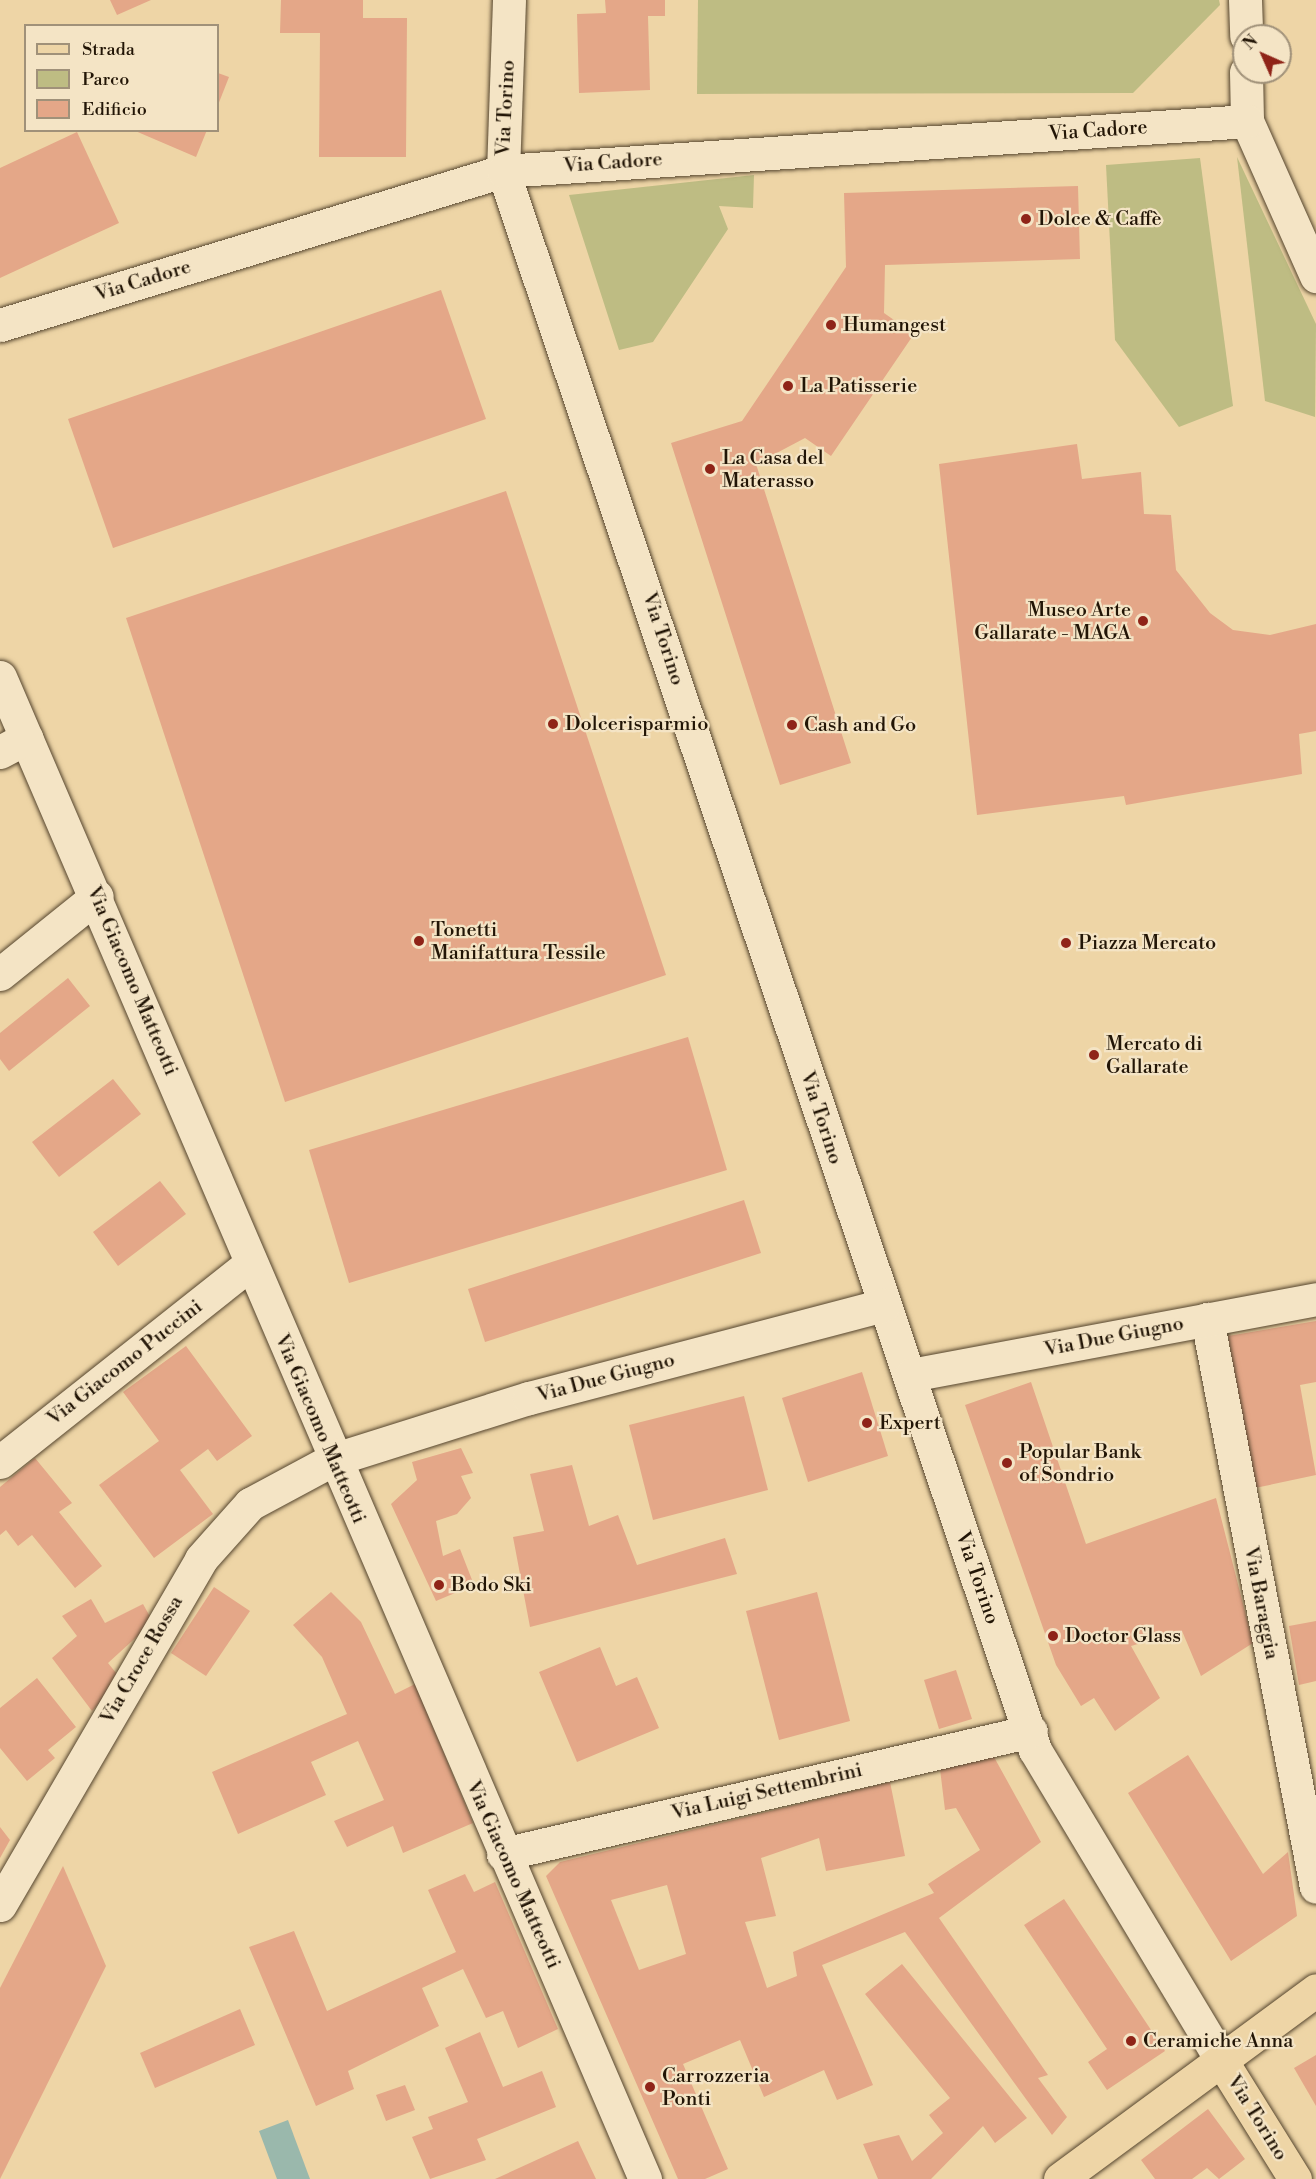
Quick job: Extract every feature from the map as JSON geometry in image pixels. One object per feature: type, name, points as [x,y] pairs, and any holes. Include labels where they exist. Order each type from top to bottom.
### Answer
[{"type":"main road","points":[[1060,2179],[1316,1990]]},
{"type":"main road","name":"Via Torino","points":[[1221,2060],[1295,2179]]},
{"type":"street","name":"Via Torino","points":[[509,0],[503,171],[884,1305],[911,1375],[1031,1731],[1057,1788],[1221,2060]]},
{"type":"street","points":[[1245,0],[1246,24]]},
{"type":"street","points":[[1246,84],[1247,121],[1316,276]]},
{"type":"street","name":"Via Cadore","points":[[0,325],[503,171],[1247,121]]},
{"type":"street","name":"Via Giacomo Matteotti","points":[[0,677],[13,745],[97,896],[332,1460],[645,2179]]},
{"type":"street","points":[[0,974],[97,896]]},
{"type":"street","name":"Via Giacomo Puccini","points":[[0,1462],[250,1264]]},
{"type":"street","name":"Via Due Giugno","points":[[911,1375],[1316,1299]]},
{"type":"street","name":"Via Due Giugno","points":[[332,1460],[529,1398],[884,1305]]},
{"type":"street","name":"Via Baraggia","points":[[1207,1319],[1316,1887]]},
{"type":"street","name":"Via Croce Rossa","points":[[0,1905],[201,1559],[250,1504],[332,1460]]},
{"type":"street","name":"Via Luigi Settembrini","points":[[503,1854],[1031,1731]]},
{"type":"green space","points":[[698,0],[1219,0],[1220,5],[1133,93],[697,94]]},
{"type":"green space","points":[[1237,157],[1316,324],[1315,417],[1265,401]]},
{"type":"green space","points":[[1200,158],[1233,406],[1179,427],[1115,340],[1106,165]]},
{"type":"green space","points":[[754,175],[753,208],[719,206],[728,229],[653,342],[619,350],[569,195]]},
{"type":"shaded area","points":[[288,2120],[310,2179],[277,2179],[259,2131]]},
{"type":"building","points":[[110,0],[151,0],[117,15]]},
{"type":"building","points":[[281,0],[363,0],[363,18],[407,18],[406,157],[319,157],[320,33],[280,33]]},
{"type":"building","points":[[605,0],[665,0],[665,16],[648,16],[650,90],[579,93],[577,14],[606,13]]},
{"type":"building","points":[[219,73],[229,77],[219,102]]},
{"type":"building","points":[[77,132],[119,223],[0,278],[0,168]]},
{"type":"building","points":[[138,132],[206,132],[196,157]]},
{"type":"building","points":[[1078,186],[1080,259],[885,265],[884,313],[914,334],[831,456],[805,438],[756,464],[851,763],[780,785],[671,443],[742,421],[846,267],[844,193]]},
{"type":"building","points":[[441,290],[486,419],[113,548],[68,419]]},
{"type":"building","points":[[1077,444],[1082,479],[1141,472],[1144,514],[1171,515],[1176,570],[1210,613],[1233,630],[1270,635],[1316,624],[1316,731],[1299,734],[1302,774],[1126,805],[1124,796],[977,815],[939,464]]},
{"type":"building","points":[[506,491],[666,975],[285,1102],[126,618]]},
{"type":"building","points":[[68,978],[90,1006],[9,1071],[0,1059],[0,1033]]},
{"type":"building","points":[[688,1037],[727,1170],[349,1283],[309,1150]]},
{"type":"building","points":[[113,1079],[141,1114],[59,1177],[32,1142]]},
{"type":"building","points":[[160,1181],[186,1214],[118,1266],[93,1232]]},
{"type":"building","points":[[744,1200],[761,1253],[485,1342],[468,1289]]},
{"type":"building","points":[[1316,1321],[1316,1382],[1300,1385],[1316,1475],[1255,1488],[1228,1336]]},
{"type":"building","points":[[186,1346],[252,1436],[217,1461],[208,1449],[180,1470],[213,1514],[154,1558],[99,1485],[159,1441],[123,1392]]},
{"type":"building","points":[[862,1372],[888,1456],[808,1482],[782,1398]]},
{"type":"building","points":[[1031,1382],[1086,1544],[1216,1498],[1253,1643],[1201,1676],[1182,1631],[1131,1646],[1160,1698],[1115,1731],[1094,1698],[1081,1706],[1056,1665],[965,1405]]},
{"type":"building","points":[[744,1396],[768,1490],[653,1520],[629,1425]]},
{"type":"building","points":[[461,1448],[473,1473],[461,1476],[471,1498],[457,1514],[436,1521],[443,1556],[460,1549],[474,1585],[436,1601],[391,1504],[417,1480],[412,1462]]},
{"type":"building","points":[[35,1458],[72,1503],[59,1512],[102,1566],[75,1588],[32,1535],[18,1546],[6,1530],[0,1535],[0,1487]]},
{"type":"building","points":[[572,1465],[589,1526],[618,1515],[637,1565],[725,1538],[737,1574],[530,1627],[513,1537],[544,1531],[530,1474]]},
{"type":"building","points":[[214,1587],[250,1611],[206,1676],[171,1653]]},
{"type":"building","points":[[331,1592],[361,1622],[395,1694],[415,1684],[473,1823],[403,1853],[393,1826],[347,1847],[334,1821],[384,1800],[358,1741],[311,1762],[326,1795],[238,1834],[212,1772],[347,1714],[322,1657],[293,1625]]},
{"type":"building","points":[[817,1592],[850,1721],[779,1740],[746,1611]]},
{"type":"building","points":[[91,1599],[105,1623],[143,1604],[153,1622],[108,1663],[121,1679],[92,1711],[52,1658],[77,1636],[62,1616]]},
{"type":"building","points":[[1316,1621],[1316,1681],[1299,1685],[1289,1626]]},
{"type":"building","points":[[600,1647],[616,1686],[637,1677],[659,1728],[577,1762],[539,1672]]},
{"type":"building","points":[[956,1670],[972,1719],[939,1729],[924,1680]]},
{"type":"building","points":[[37,1678],[76,1727],[48,1750],[55,1758],[27,1781],[0,1748],[0,1708]]},
{"type":"building","points":[[1188,1755],[1263,1874],[1288,1852],[1297,1916],[1231,1961],[1128,1793]]},
{"type":"building","points":[[994,1757],[1041,1842],[939,1918],[1048,2075],[1038,2078],[1067,2117],[1052,2135],[905,1932],[822,1965],[873,2085],[837,2100],[824,2070],[764,2097],[740,2040],[683,2064],[728,2169],[705,2179],[678,2179],[546,1876],[560,1862],[890,1782],[905,1856],[826,1871],[819,1838],[761,1858],[776,1916],[745,1922],[767,1988],[797,1976],[793,1952],[934,1893],[928,1884],[980,1850],[956,1808],[945,1810],[940,1769]],"holes":[[[667,1885],[686,1954],[639,1970],[611,1900]]]},
{"type":"building","points":[[0,1827],[10,1840],[0,1858]]},
{"type":"building","points":[[63,1866],[106,1966],[0,2179],[0,1988]]},
{"type":"building","points":[[465,1874],[474,1892],[495,1882],[558,2029],[518,2048],[503,2011],[486,2018],[463,1969],[422,1988],[439,2026],[348,2071],[354,2089],[316,2106],[249,1947],[294,1931],[327,2011],[456,1952],[428,1890]]},
{"type":"building","points":[[1064,1899],[1165,2051],[1107,2090],[1088,2062],[1107,2049],[1024,1925]]},
{"type":"building","points":[[902,1964],[1027,2118],[995,2143],[983,2126],[931,2179],[878,2179],[863,2144],[899,2135],[912,2161],[943,2133],[929,2115],[950,2098],[865,1994]]},
{"type":"building","points":[[240,2009],[255,2045],[155,2088],[140,2053]]},
{"type":"building","points":[[480,2032],[503,2087],[542,2071],[556,2107],[477,2139],[486,2160],[430,2179],[412,2137],[433,2129],[428,2117],[468,2102],[445,2048]]},
{"type":"building","points":[[1316,2055],[1316,2106],[1294,2068]]},
{"type":"building","points":[[405,2085],[415,2110],[386,2121],[376,2095]]},
{"type":"building","points":[[1208,2109],[1245,2159],[1219,2179],[1207,2168],[1192,2179],[1155,2179],[1141,2160]]},
{"type":"building","points":[[578,2141],[596,2179],[495,2179]]},
{"type":"place","name":"Dolce & Caffè","points":[[1026,219]]},
{"type":"place","name":"Humangest","points":[[831,325]]},
{"type":"place","name":"La Patisserie","points":[[788,386]]},
{"type":"place","name":"La Casa del Materasso","points":[[710,469]]},
{"type":"place","name":"Museo Arte Gallarate - MAGA","points":[[1143,621]]},
{"type":"place","name":"Dolcerisparmio","points":[[553,724]]},
{"type":"place","name":"Cash and Go","points":[[792,725]]},
{"type":"place","name":"Tonetti Manifattura Tessile","points":[[419,941]]},
{"type":"place","name":"Piazza Mercato","points":[[1066,943]]},
{"type":"place","name":"Mercato di Gallarate","points":[[1094,1055]]},
{"type":"place","name":"Expert","points":[[867,1423]]},
{"type":"place","name":"Popular Bank of Sondrio","points":[[1007,1463]]},
{"type":"place","name":"Bodo Ski","points":[[439,1585]]},
{"type":"place","name":"Doctor Glass","points":[[1053,1636]]},
{"type":"place","name":"Ceramiche Anna","points":[[1131,2041]]},
{"type":"place","name":"Carrozzeria Ponti","points":[[650,2087]]}]
